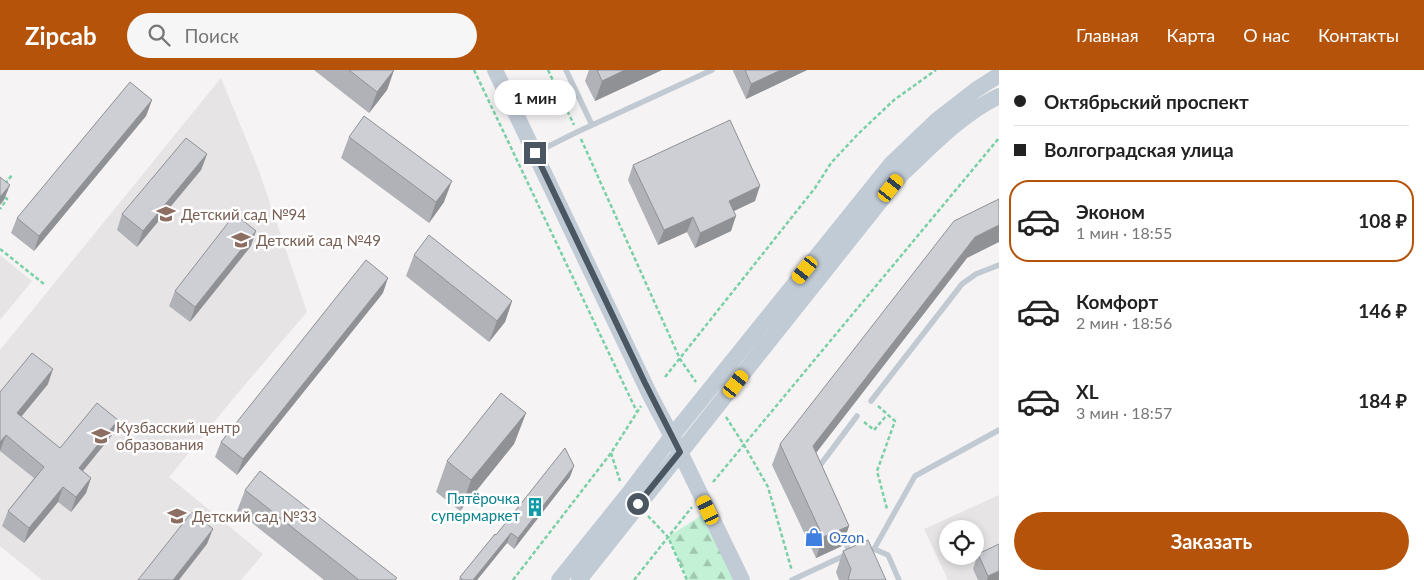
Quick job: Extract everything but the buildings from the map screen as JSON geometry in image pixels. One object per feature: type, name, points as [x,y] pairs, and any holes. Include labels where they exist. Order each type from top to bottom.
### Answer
[{"type":"main road","points":[[495,70],[742,580]]},
{"type":"main road","points":[[560,580],[672,436],[891,164],[937,120],[977,89],[999,75]]},
{"type":"main road","points":[[578,580],[718,407],[902,174],[946,132],[987,102],[999,96]]},
{"type":"lane","points":[[566,70],[592,125]]},
{"type":"lane","points":[[535,153],[712,70]]},
{"type":"lane","points":[[871,400],[962,284],[976,274],[999,265]]},
{"type":"lane","points":[[816,477],[817,469],[857,416]]},
{"type":"lane","points":[[874,549],[915,476],[999,430]]},
{"type":"lane","points":[[839,527],[850,553]]},
{"type":"lane","points":[[866,550],[874,549],[888,555],[900,580]]},
{"type":"lane","points":[[793,579],[850,553],[858,552]]},
{"type":"path","points":[[474,70],[636,412],[611,453],[513,580]]},
{"type":"path","points":[[548,70],[680,358],[701,389]]},
{"type":"path","points":[[665,376],[815,188],[830,163],[894,100],[936,70]]},
{"type":"path","points":[[712,482],[999,138]]},
{"type":"path","points":[[0,209],[8,199],[0,192],[12,175]]},
{"type":"path","points":[[0,249],[44,284]]},
{"type":"path","points":[[871,400],[894,420],[877,472],[890,520]]},
{"type":"path","points":[[723,412],[768,487],[793,579]]},
{"type":"path","points":[[857,416],[874,430],[887,415]]},
{"type":"path","points":[[611,453],[621,484]]},
{"type":"path","points":[[634,580],[694,503]]},
{"type":"path","points":[[644,511],[668,537],[687,580]]},
{"type":"shaded area","points":[[221,78],[258,168],[307,312],[169,477],[263,554],[241,580],[42,580],[0,546],[0,350]]},
{"type":"shaded area","points":[[0,255],[32,281],[0,320]]},
{"type":"shaded area","points":[[999,495],[999,580],[948,580],[941,565],[984,565],[984,520],[944,520]]},
{"type":"shaded area","points":[[939,522],[939,561],[924,529]]},
{"type":"green space","points":[[702,515],[734,580],[688,580],[668,537]]},
{"type":"place","name":"Детский сад №94","points":[[166,214]]},
{"type":"place","name":"Детский сад №49","points":[[241,240]]},
{"type":"place","name":"Кузбасский центр образования","points":[[101,436]]},
{"type":"place","name":"Пятёрочка супермаркет","points":[[535,507]]},
{"type":"place","name":"Детский сад №33","points":[[177,516]]},
{"type":"place","name":"Ozon","points":[[814,537]]},
{"type":"route","points":[[535,153],[680,452],[638,504]]}]
